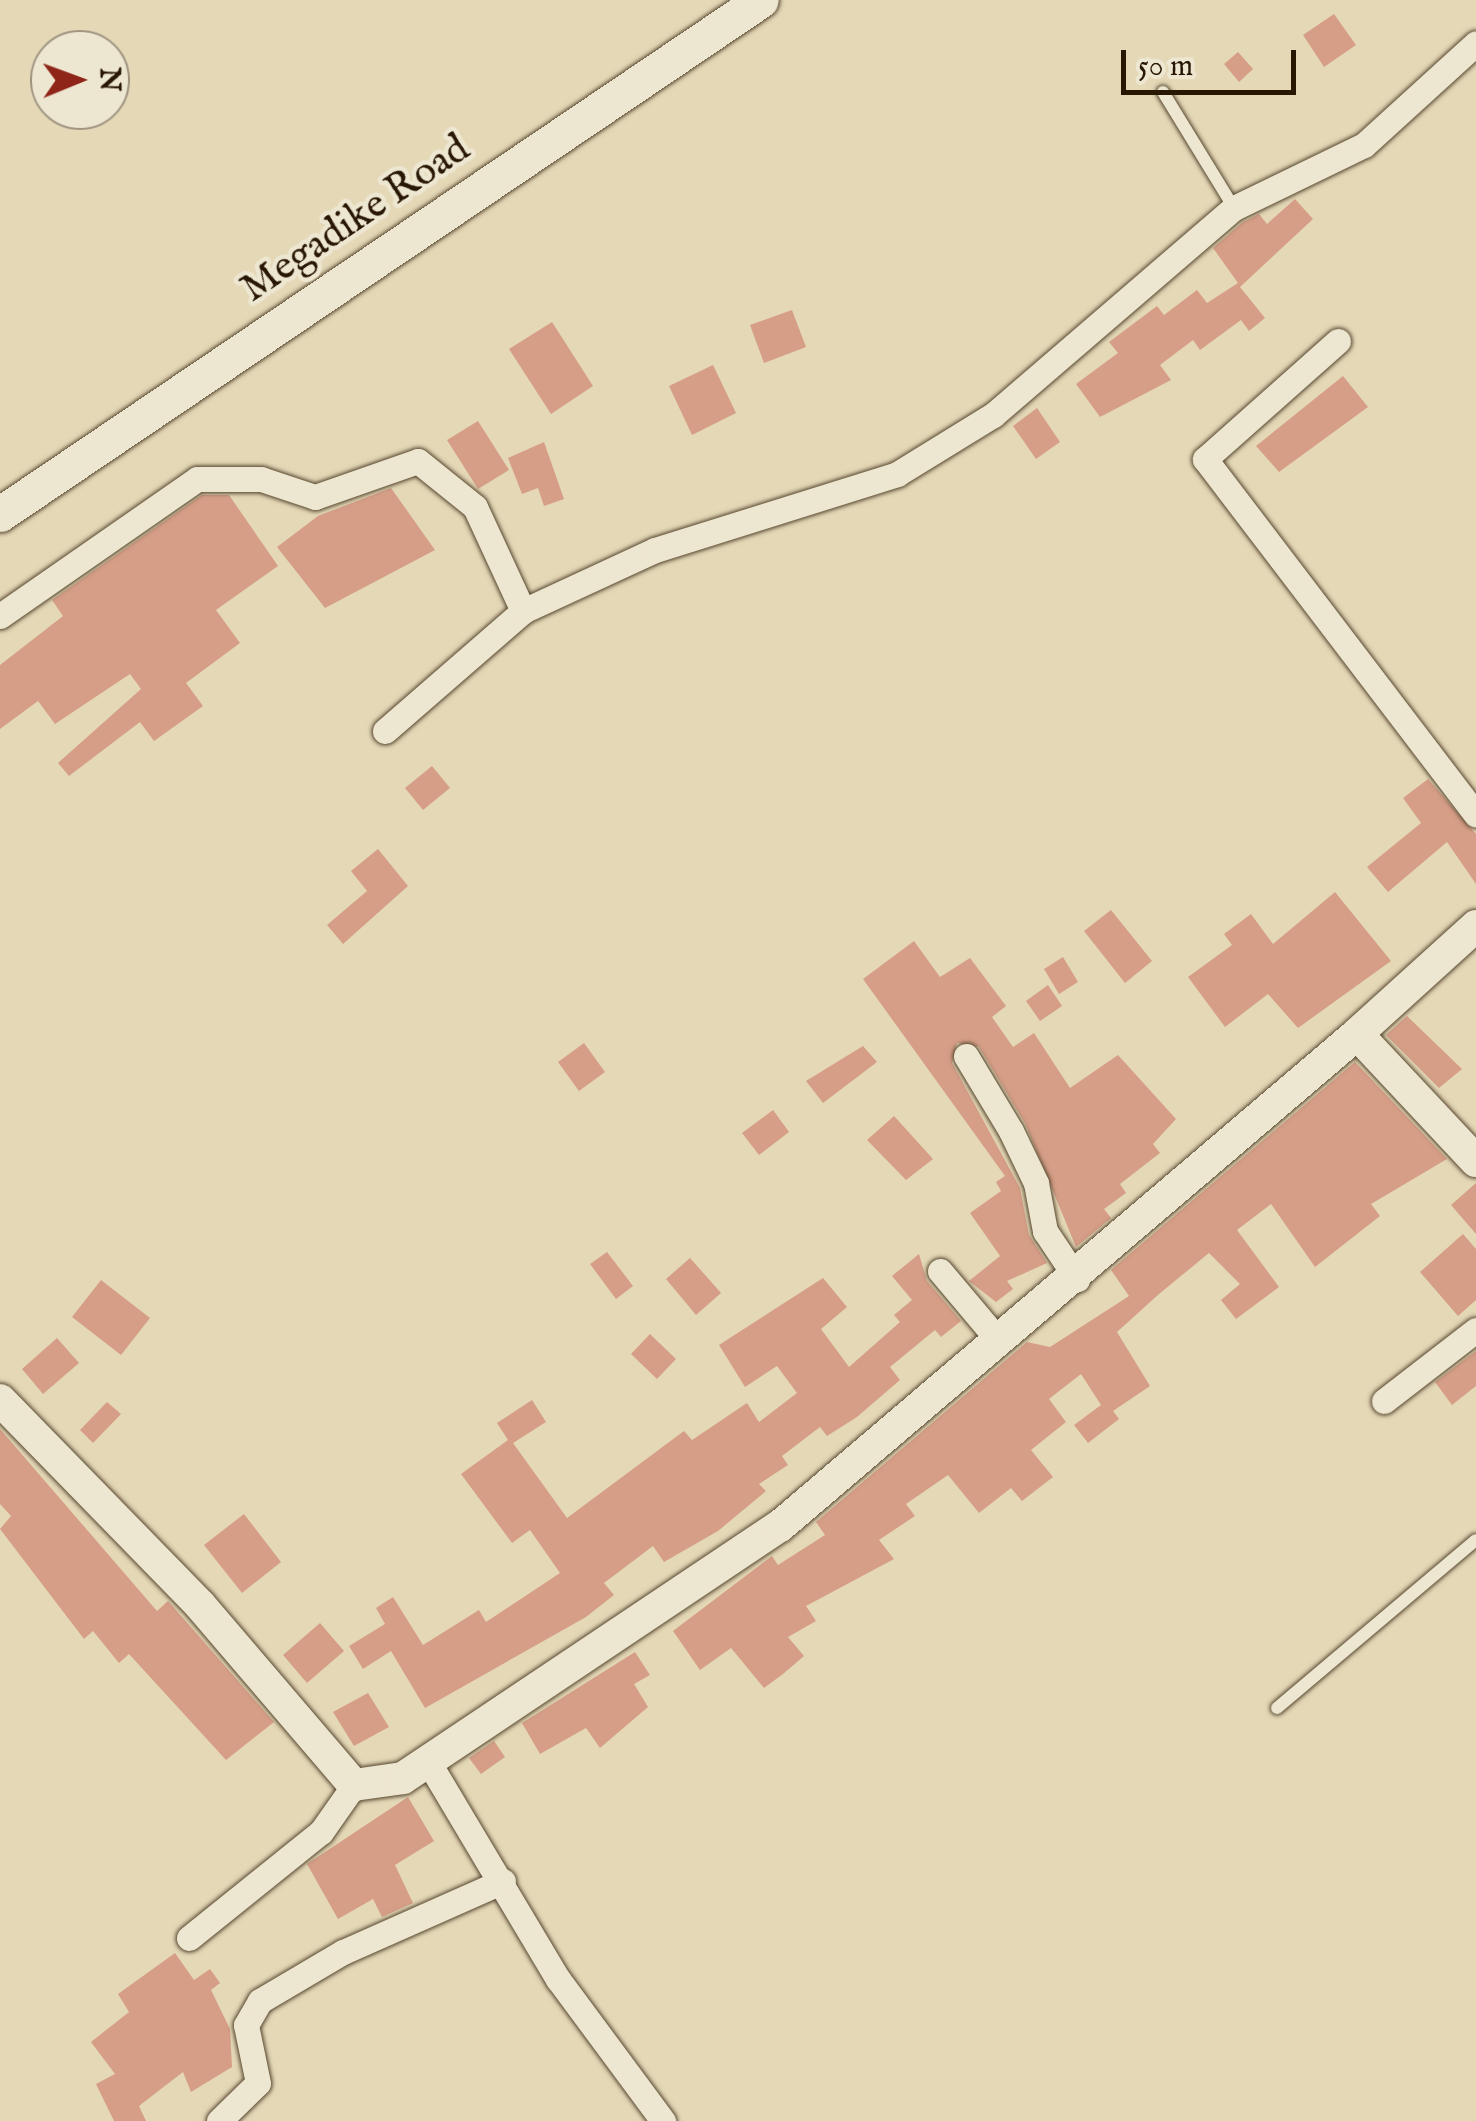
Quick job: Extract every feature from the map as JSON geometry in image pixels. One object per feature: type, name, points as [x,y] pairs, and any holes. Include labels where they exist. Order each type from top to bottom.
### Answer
[{"type":"main road","name":"Megadike Road","points":[[0,514],[762,0]]},
{"type":"street","points":[[385,731],[522,611],[655,550],[897,474],[993,415],[1234,208],[1364,145],[1476,43]]},
{"type":"street","points":[[1338,341],[1205,459],[1476,815]]},
{"type":"street","points":[[0,616],[197,479],[261,479],[315,498],[418,461],[475,507],[522,611]]},
{"type":"street","points":[[189,1938],[321,1832],[354,1785],[404,1778],[780,1526],[1077,1279],[1476,926]]},
{"type":"street","points":[[1357,1034],[1476,1160]]},
{"type":"street","points":[[966,1056],[1011,1131],[1036,1183],[1045,1231],[1077,1279]]},
{"type":"street","points":[[940,1271],[999,1341]]},
{"type":"street","points":[[1384,1401],[1476,1330]]},
{"type":"street","points":[[0,1400],[200,1605],[354,1785]]},
{"type":"street","points":[[430,1762],[558,1979],[664,2121]]},
{"type":"street","points":[[219,2121],[258,2083],[246,2025],[260,2001],[343,1952],[503,1881]]},
{"type":"lane","points":[[1163,92],[1234,208]]},
{"type":"lane","points":[[1277,1708],[1476,1540]]},
{"type":"building","points":[[1334,14],[1356,45],[1324,67],[1303,35]]},
{"type":"building","points":[[1238,52],[1253,69],[1239,82],[1224,64]]},
{"type":"building","points":[[1295,199],[1313,219],[1240,287],[1265,318],[1249,331],[1241,320],[1200,350],[1193,340],[1160,365],[1171,380],[1100,417],[1076,384],[1118,353],[1109,342],[1157,306],[1164,315],[1197,290],[1207,303],[1238,283],[1213,248],[1243,222],[1259,214],[1267,224]]},
{"type":"building","points":[[792,310],[806,347],[764,363],[750,325]]},
{"type":"building","points":[[552,322],[593,386],[551,414],[509,349]]},
{"type":"building","points":[[713,365],[736,413],[692,435],[669,386]]},
{"type":"building","points":[[1343,376],[1368,407],[1279,472],[1256,446]]},
{"type":"building","points":[[1037,408],[1060,442],[1036,459],[1013,426]]},
{"type":"building","points":[[478,421],[509,470],[478,489],[447,440]]},
{"type":"building","points":[[544,442],[564,499],[544,506],[538,488],[522,494],[508,458]]},
{"type":"building","points":[[391,488],[435,550],[325,608],[277,547],[318,516]]},
{"type":"building","points":[[202,495],[229,495],[278,566],[216,610],[240,643],[186,683],[203,706],[154,741],[140,722],[69,776],[58,763],[141,689],[130,674],[55,724],[38,701],[0,729],[0,665],[63,616],[52,600]]},
{"type":"building","points":[[432,766],[450,788],[423,810],[405,788]]},
{"type":"building","points":[[1428,779],[1476,834],[1476,884],[1447,842],[1388,892],[1367,867],[1421,823],[1403,798]]},
{"type":"building","points":[[378,849],[408,886],[343,944],[327,925],[367,891],[351,871]]},
{"type":"building","points":[[1335,892],[1391,961],[1298,1028],[1268,994],[1225,1027],[1188,977],[1232,945],[1224,934],[1251,914],[1273,944]]},
{"type":"building","points":[[1111,910],[1152,961],[1125,983],[1084,931]]},
{"type":"building","points":[[914,941],[940,977],[970,958],[1006,1006],[992,1017],[1013,1047],[1034,1033],[1070,1088],[1118,1055],[1176,1119],[1153,1144],[1160,1153],[1120,1184],[1126,1193],[1104,1209],[1111,1218],[1076,1247],[1025,1123],[979,1047],[957,1043],[952,1063],[1020,1188],[1029,1235],[1047,1263],[1007,1281],[1013,1289],[996,1302],[969,1281],[1000,1256],[970,1213],[1001,1191],[996,1182],[1005,1176],[863,979]]},
{"type":"building","points":[[1063,957],[1078,982],[1059,994],[1044,969]]},
{"type":"building","points":[[1048,985],[1062,1006],[1040,1021],[1026,1001]]},
{"type":"building","points":[[1407,1016],[1462,1069],[1439,1088],[1386,1035]]},
{"type":"building","points":[[584,1043],[605,1072],[579,1091],[558,1062]]},
{"type":"building","points":[[863,1046],[877,1062],[823,1103],[806,1081]]},
{"type":"building","points":[[1355,1062],[1447,1159],[1371,1204],[1380,1216],[1315,1267],[1271,1204],[1237,1230],[1279,1287],[1236,1319],[1221,1300],[1240,1284],[1209,1253],[1159,1294],[1117,1332],[1150,1386],[1113,1411],[1119,1419],[1088,1443],[1074,1425],[1101,1405],[1081,1374],[1049,1399],[1066,1422],[1031,1450],[1053,1477],[1022,1501],[1011,1488],[979,1513],[948,1475],[906,1504],[915,1516],[879,1540],[894,1559],[806,1606],[816,1621],[788,1637],[804,1656],[783,1674],[764,1688],[731,1648],[700,1670],[673,1631],[772,1556],[778,1565],[825,1535],[816,1522],[1027,1342],[1050,1347],[1129,1296],[1111,1270]]},
{"type":"building","points":[[773,1110],[789,1132],[759,1155],[742,1133]]},
{"type":"building","points":[[894,1116],[933,1159],[906,1180],[867,1140]]},
{"type":"building","points":[[1476,1183],[1476,1234],[1451,1205]]},
{"type":"building","points":[[1463,1234],[1476,1249],[1476,1300],[1458,1316],[1420,1272]]},
{"type":"building","points":[[607,1252],[633,1286],[616,1299],[590,1264]]},
{"type":"building","points":[[919,1254],[927,1281],[961,1321],[941,1337],[935,1330],[890,1367],[900,1380],[857,1417],[827,1436],[820,1427],[782,1456],[788,1465],[759,1484],[766,1491],[718,1531],[664,1562],[653,1546],[604,1583],[614,1595],[586,1617],[425,1708],[391,1651],[363,1669],[349,1646],[385,1624],[376,1608],[393,1597],[423,1645],[479,1610],[486,1622],[560,1573],[530,1530],[512,1543],[461,1474],[508,1440],[497,1423],[532,1400],[546,1422],[513,1443],[567,1518],[684,1431],[692,1440],[747,1403],[759,1422],[797,1393],[777,1366],[745,1387],[719,1345],[823,1278],[847,1307],[821,1329],[849,1367],[900,1322],[894,1315],[912,1300],[892,1276]]},
{"type":"building","points":[[690,1258],[721,1293],[696,1315],[666,1279]]},
{"type":"building","points":[[101,1280],[150,1318],[121,1355],[72,1317]]},
{"type":"building","points":[[650,1334],[676,1359],[657,1379],[631,1354]]},
{"type":"building","points":[[57,1338],[79,1363],[43,1394],[22,1369]]},
{"type":"building","points":[[1476,1351],[1476,1386],[1452,1405],[1435,1382]]},
{"type":"building","points":[[107,1402],[121,1414],[93,1443],[80,1430]]},
{"type":"building","points":[[0,1429],[157,1611],[168,1601],[274,1722],[226,1760],[129,1654],[119,1663],[93,1631],[84,1639],[0,1529],[11,1516],[0,1504]]},
{"type":"building","points":[[244,1514],[281,1562],[242,1593],[204,1545]]},
{"type":"building","points":[[320,1623],[344,1651],[307,1683],[283,1655]]},
{"type":"building","points":[[635,1652],[650,1675],[634,1684],[648,1707],[600,1748],[586,1728],[540,1754],[522,1723]]},
{"type":"building","points":[[368,1693],[389,1727],[354,1746],[333,1712]]},
{"type":"building","points":[[494,1741],[505,1757],[481,1774],[469,1758]]},
{"type":"building","points":[[408,1797],[434,1841],[395,1865],[413,1903],[382,1917],[373,1899],[338,1919],[307,1864]]},
{"type":"building","points":[[175,1953],[194,1980],[210,1969],[220,1983],[211,1990],[230,2029],[232,2067],[191,2092],[183,2072],[139,2106],[146,2121],[114,2121],[96,2084],[115,2074],[91,2042],[129,2012],[118,1994]]}]
